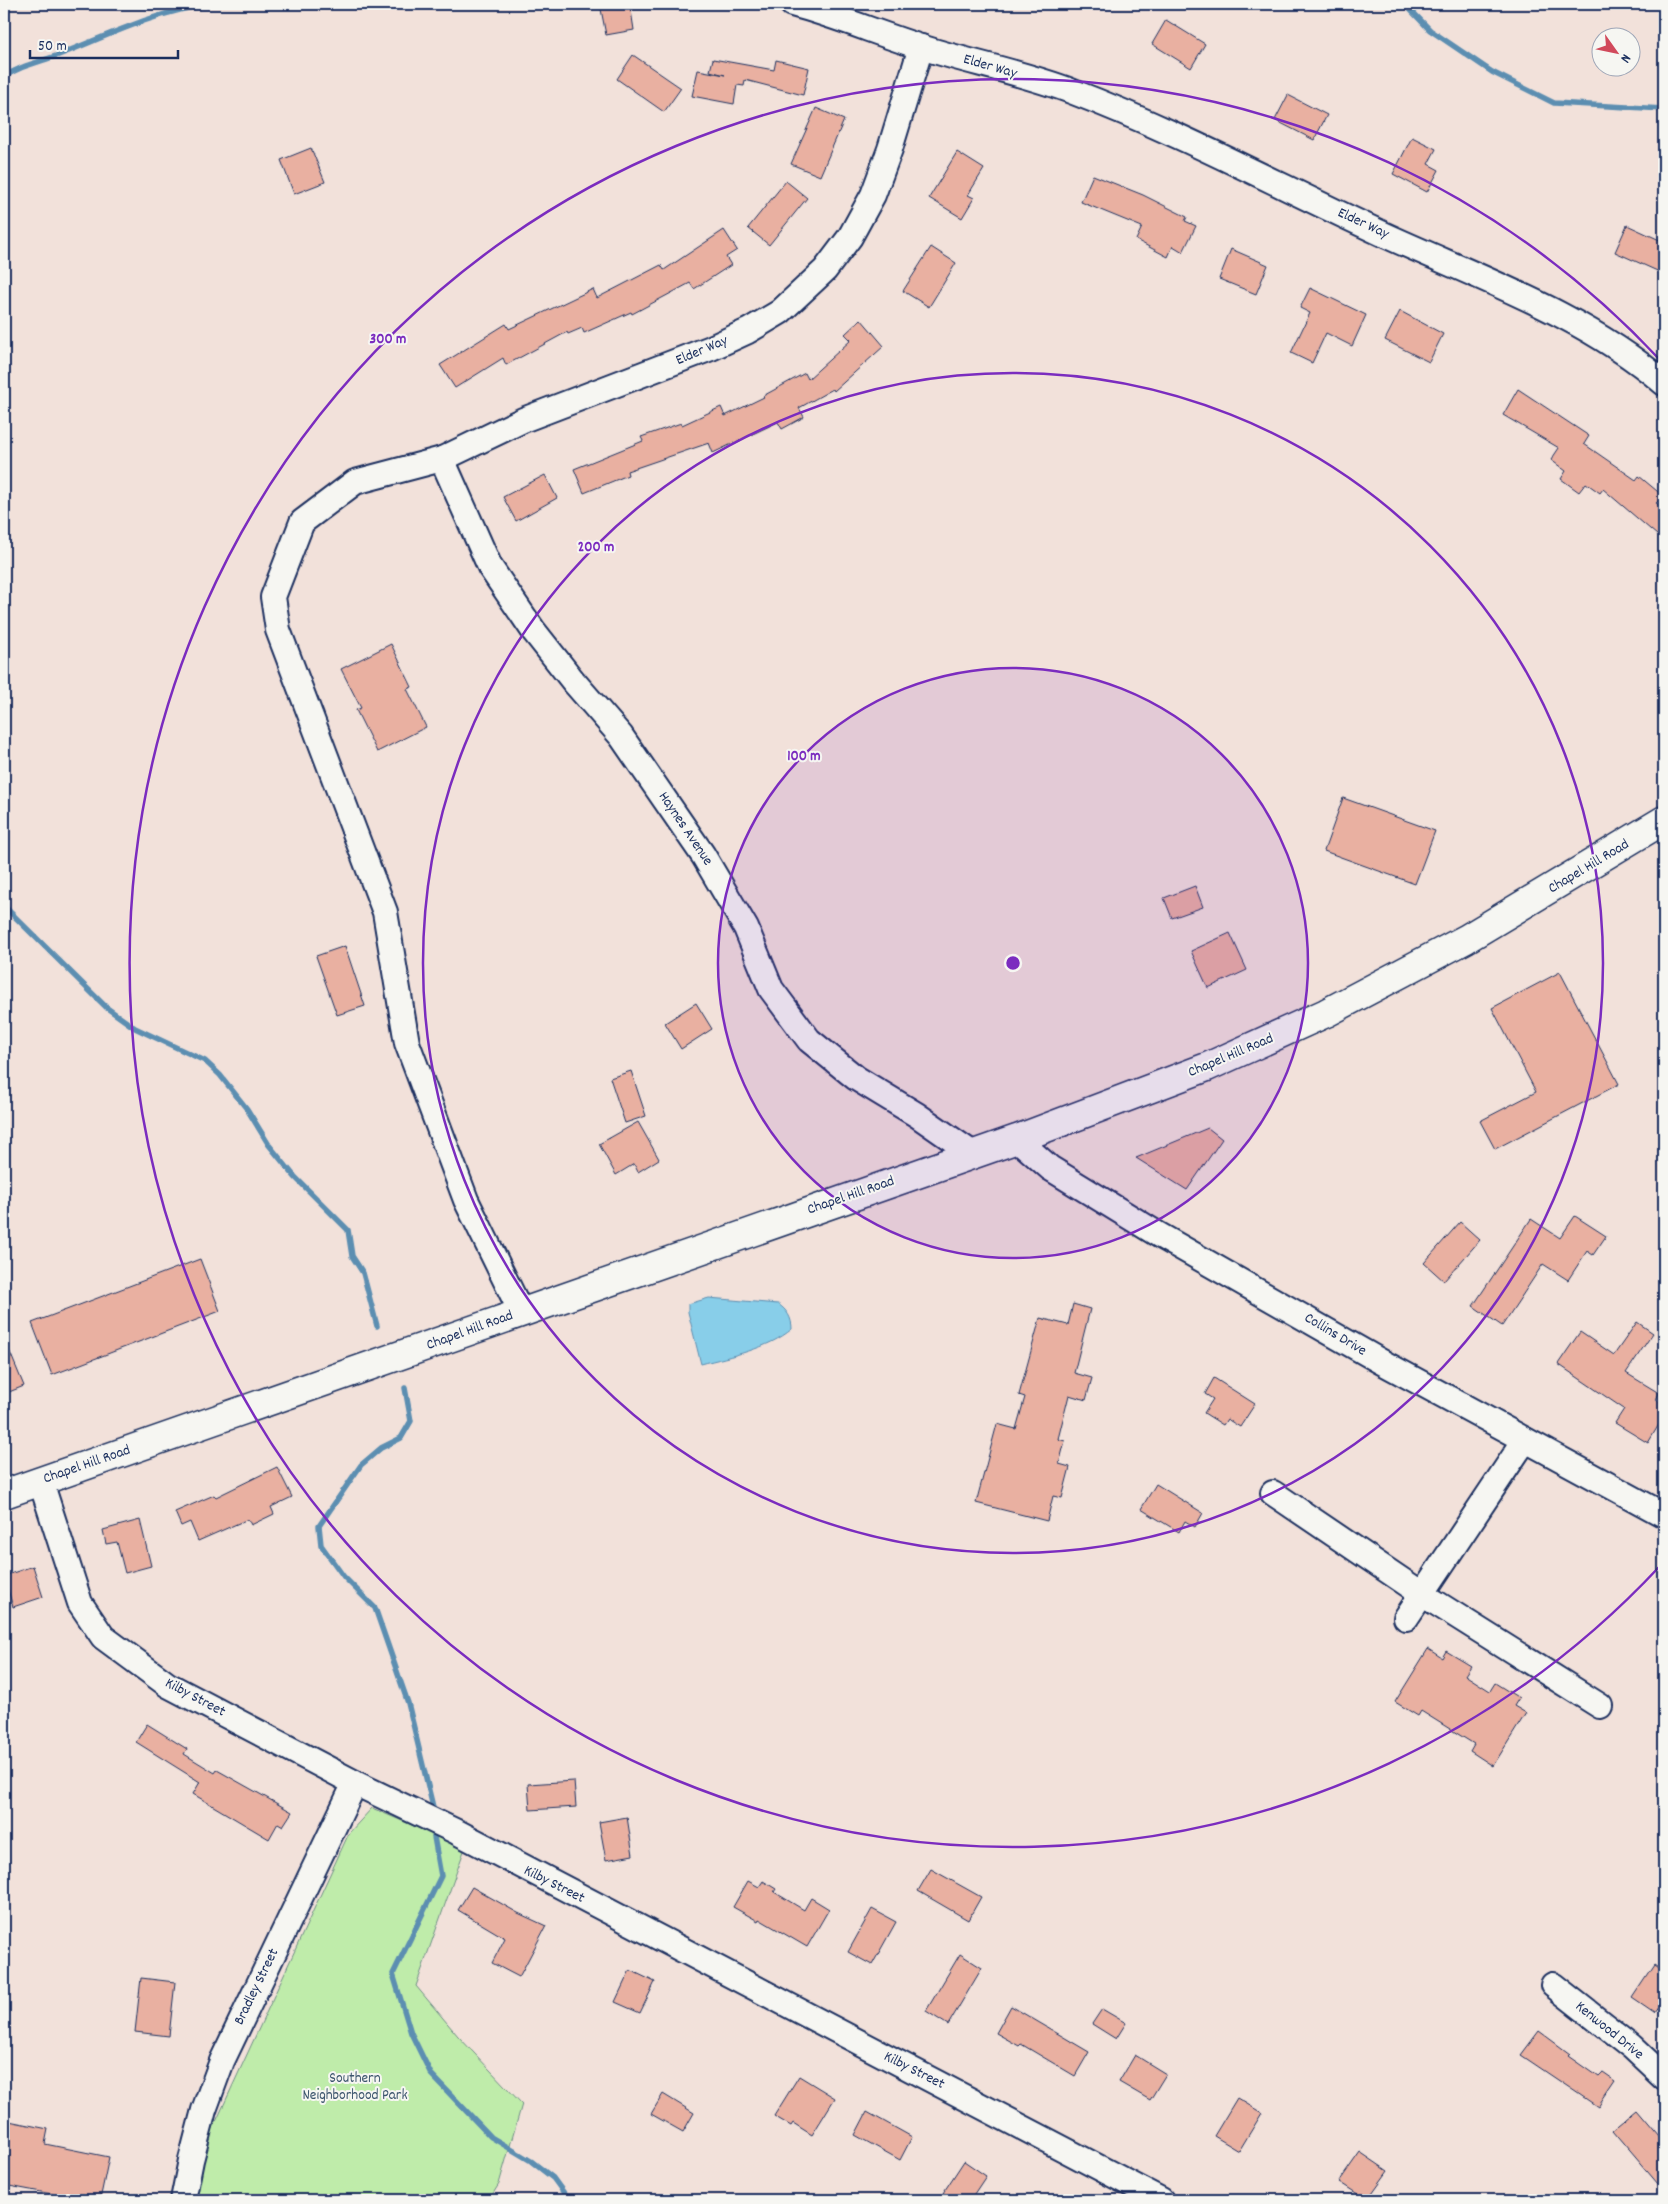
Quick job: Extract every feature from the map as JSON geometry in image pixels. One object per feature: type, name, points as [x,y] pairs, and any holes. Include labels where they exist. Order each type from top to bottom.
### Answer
[{"type":"main road","name":"Chapel Hill Road","points":[[4,1494],[1017,1139],[1215,1064],[1326,1013],[1466,939],[1664,820]]},
{"type":"street","points":[[792,4],[921,47]]},
{"type":"street","name":"Elder Way","points":[[521,1312],[466,1200],[407,1043],[385,912],[278,630],[273,597],[302,522],[355,482],[442,459],[523,420],[710,348],[748,331],[780,312],[825,270],[850,237],[873,195],[890,149],[921,47],[1070,91],[1168,133],[1386,236],[1531,300],[1591,331],[1632,357],[1664,383]]},
{"type":"street","name":"Haynes Avenue","points":[[442,459],[490,567],[533,630],[574,682],[621,736],[703,854],[746,928],[771,988],[809,1040],[856,1078],[917,1115],[973,1154]]},
{"type":"street","name":"Collins Drive","points":[[1017,1139],[1050,1168],[1159,1235],[1380,1362],[1664,1515]]},
{"type":"street","points":[[1406,1618],[1525,1440]]},
{"type":"street","name":"Kilby Street","points":[[41,1482],[80,1602],[103,1637],[168,1685],[355,1783],[457,1832],[1161,2200]]},
{"type":"street","points":[[1273,1493],[1422,1594],[1600,1706]]},
{"type":"street","name":"Bradley Street","points":[[183,2200],[204,2110],[222,2061],[355,1783]]},
{"type":"street","name":"Kenwood Drive","points":[[1553,1985],[1632,2047],[1664,2077]]},
{"type":"green space","name":"Southern Neighborhood Park","points":[[372,1808],[465,1848],[416,1986],[458,2036],[522,2104],[499,2184],[489,2200],[195,2200],[203,2150],[349,1833]]},
{"type":"water","points":[[709,1298],[778,1304],[788,1315],[792,1329],[761,1347],[701,1364],[688,1312],[688,1304]]},
{"type":"building","points":[[600,4],[630,4],[634,30],[606,35]]},
{"type":"building","points":[[1166,20],[1205,44],[1191,68],[1152,44]]},
{"type":"building","points":[[633,55],[681,88],[664,112],[617,79]]},
{"type":"building","points":[[713,59],[774,70],[776,60],[809,68],[803,95],[745,80],[744,86],[737,85],[734,104],[692,96],[698,70],[725,75],[710,71]]},
{"type":"building","points":[[1288,95],[1327,115],[1314,140],[1275,120]]},
{"type":"building","points":[[816,108],[844,120],[820,176],[791,164]]},
{"type":"building","points":[[1412,137],[1436,149],[1428,164],[1439,170],[1427,192],[1393,174]]},
{"type":"building","points":[[311,148],[325,182],[294,194],[281,160]]},
{"type":"building","points":[[957,152],[984,169],[968,195],[974,198],[962,218],[929,198]]},
{"type":"building","points":[[1093,175],[1143,195],[1187,217],[1185,221],[1196,226],[1183,252],[1173,246],[1168,257],[1136,240],[1142,227],[1081,202]]},
{"type":"building","points":[[786,181],[807,198],[769,245],[748,228]]},
{"type":"building","points":[[1627,225],[1664,242],[1664,274],[1615,252]]},
{"type":"building","points":[[724,230],[737,250],[726,257],[731,265],[694,289],[690,283],[632,314],[631,312],[584,333],[582,328],[568,334],[567,332],[506,365],[503,358],[455,388],[440,365],[506,324],[509,329],[593,289],[597,298],[661,265],[664,270]]},
{"type":"building","points":[[931,247],[956,263],[929,307],[903,291]]},
{"type":"building","points":[[1231,249],[1268,265],[1256,294],[1219,279]]},
{"type":"building","points":[[1310,288],[1366,315],[1352,346],[1326,333],[1312,363],[1291,353],[1310,313],[1300,308]]},
{"type":"building","points":[[1400,311],[1443,334],[1429,362],[1385,340]]},
{"type":"building","points":[[861,319],[884,346],[834,391],[833,389],[799,408],[804,417],[782,429],[778,422],[713,453],[709,443],[627,471],[628,475],[584,493],[574,469],[643,441],[641,437],[681,423],[682,425],[721,407],[725,416],[764,397],[805,373],[808,379],[851,340],[845,334]]},
{"type":"building","points":[[1518,389],[1589,436],[1584,444],[1636,480],[1639,476],[1663,496],[1656,503],[1664,509],[1664,541],[1603,489],[1600,493],[1586,483],[1579,492],[1561,479],[1566,471],[1551,460],[1559,448],[1503,415]]},
{"type":"building","points":[[545,475],[557,498],[516,521],[503,497]]},
{"type":"building","points":[[391,644],[412,687],[407,689],[426,727],[377,752],[356,710],[361,708],[341,669]]},
{"type":"building","points":[[1343,798],[1435,831],[1415,884],[1324,851]]},
{"type":"building","points":[[1195,886],[1203,907],[1172,918],[1164,898]]},
{"type":"building","points":[[1230,933],[1247,970],[1208,988],[1191,951]]},
{"type":"building","points":[[345,946],[365,1006],[337,1015],[316,956]]},
{"type":"building","points":[[1560,972],[1619,1084],[1495,1149],[1480,1121],[1536,1092],[1492,1008]]},
{"type":"building","points":[[696,1003],[712,1029],[681,1049],[665,1023]]},
{"type":"building","points":[[631,1071],[646,1116],[625,1123],[610,1078]]},
{"type":"building","points":[[638,1122],[659,1159],[638,1172],[634,1164],[616,1175],[599,1144]]},
{"type":"building","points":[[1208,1128],[1222,1139],[1187,1190],[1136,1158]]},
{"type":"building","points":[[1575,1216],[1606,1236],[1593,1255],[1587,1251],[1568,1280],[1543,1264],[1502,1326],[1473,1306],[1531,1219],[1560,1238]]},
{"type":"building","points":[[1460,1222],[1480,1240],[1444,1281],[1424,1263]]},
{"type":"building","points":[[200,1259],[220,1311],[52,1375],[32,1323]]},
{"type":"building","points":[[1073,1304],[1090,1309],[1074,1373],[1092,1378],[1086,1400],[1069,1395],[1058,1439],[1065,1441],[1059,1464],[1070,1467],[1062,1498],[1053,1496],[1047,1521],[976,1503],[997,1424],[1016,1429],[1025,1397],[1019,1395],[1040,1318],[1068,1325]]},
{"type":"building","points":[[1637,1322],[1653,1333],[1626,1373],[1659,1393],[1656,1400],[1664,1405],[1664,1416],[1648,1443],[1615,1423],[1624,1409],[1558,1364],[1580,1332],[1614,1355]]},
{"type":"building","points":[[4,1338],[24,1386],[4,1394]]},
{"type":"building","points":[[1214,1378],[1255,1404],[1240,1427],[1227,1419],[1223,1425],[1204,1413],[1213,1399],[1205,1394]]},
{"type":"building","points":[[277,1467],[292,1497],[271,1507],[274,1514],[251,1525],[248,1519],[198,1541],[190,1522],[181,1526],[175,1512],[214,1495],[216,1497]]},
{"type":"building","points":[[1156,1484],[1203,1513],[1195,1527],[1185,1521],[1179,1532],[1141,1509]]},
{"type":"building","points":[[140,1520],[151,1566],[125,1573],[117,1542],[106,1544],[103,1530]]},
{"type":"building","points":[[33,1566],[43,1597],[13,1607],[4,1576]]},
{"type":"building","points":[[1428,1649],[1442,1658],[1446,1651],[1471,1666],[1465,1675],[1490,1691],[1495,1683],[1519,1698],[1514,1706],[1526,1713],[1493,1766],[1470,1751],[1474,1744],[1421,1711],[1418,1716],[1395,1702]]},
{"type":"building","points":[[147,1724],[187,1749],[184,1754],[215,1773],[217,1770],[292,1812],[283,1826],[278,1823],[269,1839],[193,1794],[200,1782],[136,1742]]},
{"type":"building","points":[[574,1781],[576,1807],[530,1810],[528,1784]]},
{"type":"building","points":[[627,1817],[633,1855],[606,1860],[599,1822]]},
{"type":"building","points":[[931,1869],[981,1897],[968,1920],[918,1891]]},
{"type":"building","points":[[748,1881],[759,1887],[763,1881],[776,1889],[774,1892],[804,1910],[811,1898],[829,1909],[807,1947],[759,1919],[758,1921],[733,1907]]},
{"type":"building","points":[[472,1887],[518,1913],[546,1926],[519,1977],[492,1963],[505,1938],[458,1910]]},
{"type":"building","points":[[872,1909],[896,1922],[872,1965],[848,1952]]},
{"type":"building","points":[[960,1954],[982,1968],[948,2025],[926,2011]]},
{"type":"building","points":[[1654,1965],[1664,1972],[1664,1999],[1654,2013],[1632,1998]]},
{"type":"building","points":[[630,1970],[655,1982],[640,2013],[615,2002]]},
{"type":"building","points":[[141,1978],[175,1982],[169,2036],[135,2032]]},
{"type":"building","points":[[1011,2006],[1089,2052],[1075,2076],[1021,2044],[1019,2046],[996,2033]]},
{"type":"building","points":[[1102,2009],[1126,2023],[1116,2039],[1092,2024]]},
{"type":"building","points":[[1539,2031],[1570,2054],[1568,2056],[1598,2077],[1602,2073],[1615,2082],[1598,2107],[1521,2055]]},
{"type":"building","points":[[1135,2055],[1166,2074],[1150,2100],[1119,2082]]},
{"type":"building","points":[[799,2076],[835,2098],[812,2135],[793,2123],[791,2126],[774,2116]]},
{"type":"building","points":[[663,2094],[694,2113],[683,2132],[651,2114]]},
{"type":"building","points":[[1237,2098],[1262,2113],[1239,2151],[1214,2136]]},
{"type":"building","points":[[1636,2111],[1664,2144],[1664,2190],[1613,2130]]},
{"type":"building","points":[[867,2112],[912,2137],[900,2160],[855,2135]]},
{"type":"building","points":[[4,2120],[48,2129],[45,2144],[109,2157],[100,2200],[84,2200],[4,2185]]},
{"type":"building","points":[[1360,2152],[1388,2171],[1367,2200],[1339,2182]]},
{"type":"building","points":[[964,2161],[986,2176],[970,2200],[953,2200],[943,2193]]},
{"type":"waterway","points":[[4,77],[24,67],[153,18],[191,7],[210,4]]},
{"type":"waterway","points":[[1405,4],[1430,30],[1492,72],[1554,103],[1664,109]]},
{"type":"waterway","points":[[4,906],[107,1008],[135,1028],[205,1061],[220,1075],[247,1109],[269,1145],[295,1177],[348,1230],[352,1256],[363,1273],[377,1326]]},
{"type":"waterway","points":[[405,1388],[411,1421],[401,1438],[381,1448],[361,1465],[319,1526],[321,1545],[344,1577],[375,1608],[408,1703],[433,1807]]},
{"type":"waterway","points":[[434,1837],[441,1876],[393,1974],[411,2033],[431,2074],[491,2137],[531,2161],[553,2178],[569,2200]]}]
